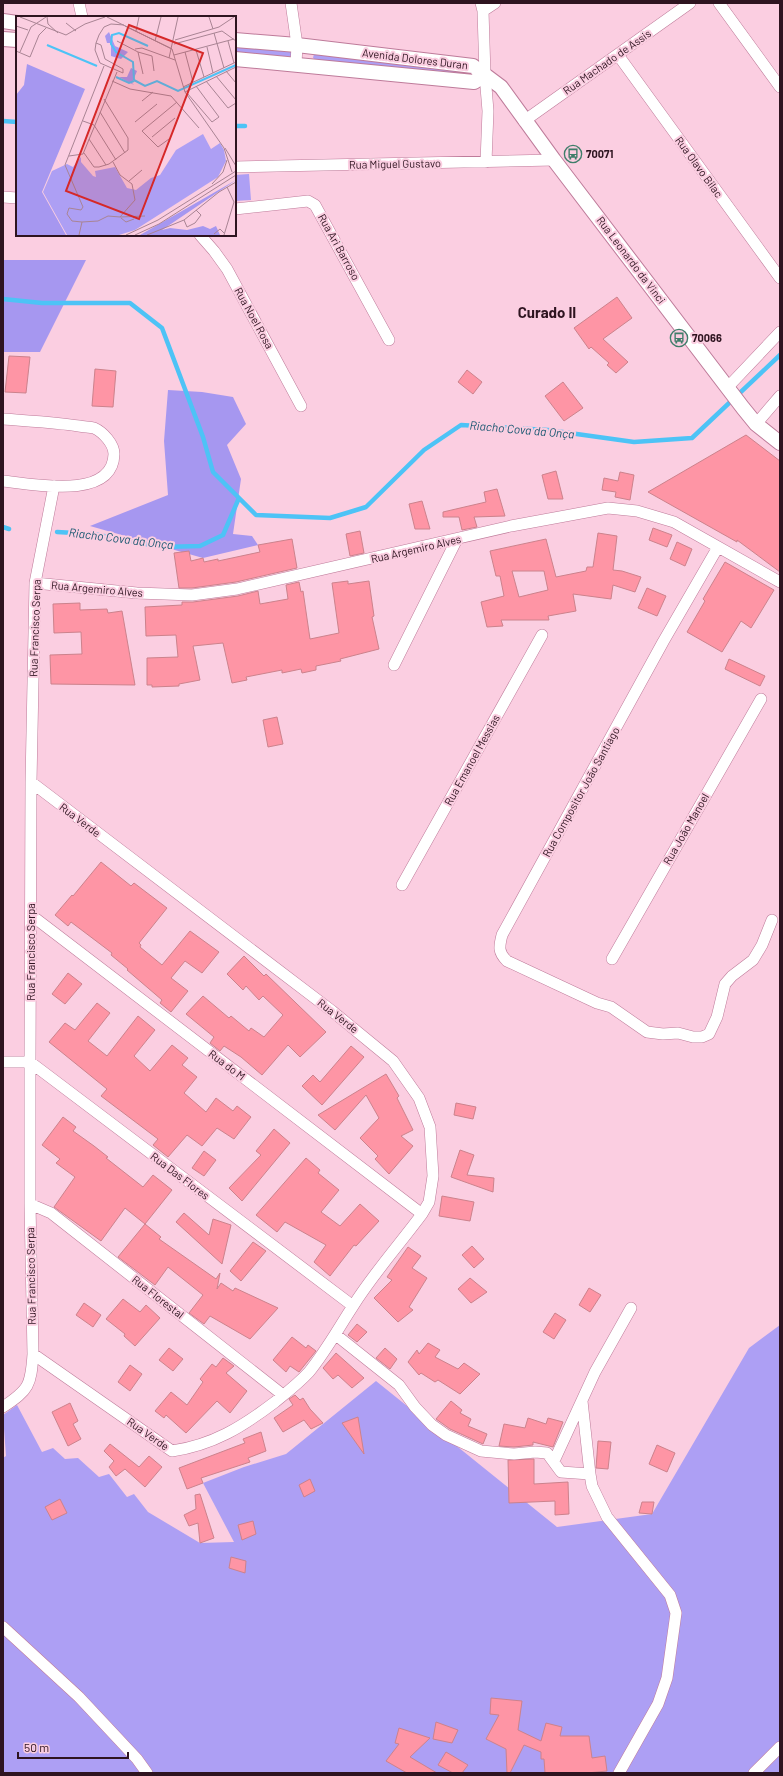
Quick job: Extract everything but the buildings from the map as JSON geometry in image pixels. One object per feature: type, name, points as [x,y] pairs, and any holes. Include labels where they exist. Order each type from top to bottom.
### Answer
[{"type":"street","points":[[79,3],[82,16]]},
{"type":"street","points":[[291,3],[297,45],[296,64]]},
{"type":"street","points":[[486,162],[488,111],[482,7],[495,3]]},
{"type":"street","name":"Rua Machado de Assis","points":[[524,121],[690,3]]},
{"type":"street","points":[[719,3],[780,87]]},
{"type":"street","points":[[3,21],[16,22]]},
{"type":"street","points":[[3,39],[16,40]]},
{"type":"street","name":"Avenida Dolores Duran","points":[[236,40],[297,45],[473,66],[485,75],[474,82],[236,59]]},
{"type":"street","name":"Rua Olavo Bilac","points":[[618,55],[780,278]]},
{"type":"street","name":"Rua Leonardo da Vinci","points":[[485,75],[501,87],[524,121],[743,408],[756,424],[774,434],[780,443]]},
{"type":"street","name":"Rua Miguel Gustavo","points":[[236,167],[554,160]]},
{"type":"street","points":[[3,197],[16,198]]},
{"type":"street","name":"Rua Ari Barroso","points":[[236,209],[308,201],[315,205],[389,340]]},
{"type":"street","name":"Rua Noel Rosa","points":[[201,236],[227,269],[301,406]]},
{"type":"street","points":[[730,391],[780,332]]},
{"type":"street","points":[[756,424],[780,396]]},
{"type":"street","points":[[3,419],[69,424],[94,428],[108,439],[114,450],[114,462],[109,470],[100,478],[86,485],[54,486],[3,481]]},
{"type":"street","name":"Rua Francisco Serpa","points":[[3,1407],[18,1397],[29,1385],[32,1374],[33,1354],[30,1204],[31,782],[35,583],[54,486]]},
{"type":"street","name":"Rua Argemiro Alves","points":[[35,583],[137,593],[192,595],[237,590],[511,526],[608,508],[637,511],[674,522],[780,582]]},
{"type":"street","points":[[394,665],[457,539]]},
{"type":"street","name":"Rua Compositor João Santiago","points":[[718,547],[502,936],[499,947],[501,954],[507,961],[586,998],[611,1007],[648,1032],[663,1034],[678,1033],[693,1037],[702,1037],[709,1034],[717,1016],[725,984],[732,976],[753,960],[762,945],[772,920]]},
{"type":"street","name":"Rua Emanoel Messias","points":[[402,885],[542,635]]},
{"type":"street","name":"Rua João Manoel","points":[[612,959],[761,699]]},
{"type":"street","name":"Rua Verde","points":[[31,782],[332,1011],[393,1061],[419,1098],[430,1127],[433,1176],[429,1202],[422,1214],[353,1306],[336,1335],[307,1373],[284,1395],[252,1420],[224,1436],[192,1448],[172,1451],[33,1354]]},
{"type":"street","name":"Rua do M","points":[[31,915],[422,1214]]},
{"type":"street","points":[[3,1062],[30,1062]]},
{"type":"street","name":"Rua Das Flores","points":[[30,1062],[353,1306]]},
{"type":"street","name":"Rua Florestal","points":[[30,1204],[51,1213],[284,1395]]},
{"type":"street","points":[[554,1461],[595,1372],[631,1308]]},
{"type":"street","points":[[336,1335],[399,1385],[408,1398],[432,1424],[446,1435],[481,1451],[514,1454],[535,1452],[546,1453],[554,1461],[561,1472],[590,1474]]},
{"type":"street","points":[[582,1401],[592,1486],[607,1517],[670,1596],[676,1613],[667,1678],[658,1704],[619,1773]]},
{"type":"street","points":[[3,1627],[79,1697],[137,1759],[147,1773]]},
{"type":"street","points":[[754,1773],[780,1747]]},
{"type":"shaded area","points":[[236,46],[290,51],[292,52],[291,57],[236,52]]},
{"type":"shaded area","points":[[314,54],[470,72],[467,74],[316,60],[313,58]]},
{"type":"shaded area","points":[[249,174],[251,200],[236,201],[236,175]]},
{"type":"shaded area","points":[[3,260],[86,260],[40,352],[3,352]]},
{"type":"shaded area","points":[[168,390],[202,392],[233,397],[246,424],[227,445],[241,479],[233,534],[252,536],[258,545],[203,558],[90,526],[168,495],[164,441]]},
{"type":"shaded area","points":[[780,1325],[780,1773],[3,1773],[3,1458],[6,1456],[3,1415],[17,1405],[42,1452],[53,1448],[65,1459],[78,1458],[99,1477],[109,1474],[127,1497],[134,1494],[148,1512],[200,1543],[234,1542],[203,1483],[244,1467],[286,1454],[376,1381],[557,1527],[652,1514],[749,1348]]},
{"type":"waterway","points":[[3,121],[16,122]]},
{"type":"waterway","points":[[236,126],[245,126]]},
{"type":"waterway","name":"Riacho Cova da Onça","points":[[3,299],[42,303],[130,303],[162,328],[203,437],[213,472],[256,515],[330,518],[366,507],[424,450],[461,425],[548,430],[634,442],[692,438],[780,355]]},
{"type":"waterway","name":"Riacho Cova da Onça","points":[[57,532],[93,534],[162,547],[200,546],[223,535],[239,498]]},
{"type":"waterway","name":"Riacho Cova da Onça","points":[[3,527],[9,529]]},
{"type":"place","name":"70071","points":[[573,154]]},
{"type":"place","name":"70066","points":[[679,338]]},
{"type":"district","name":"Curado II","points":[[547,313]]}]
